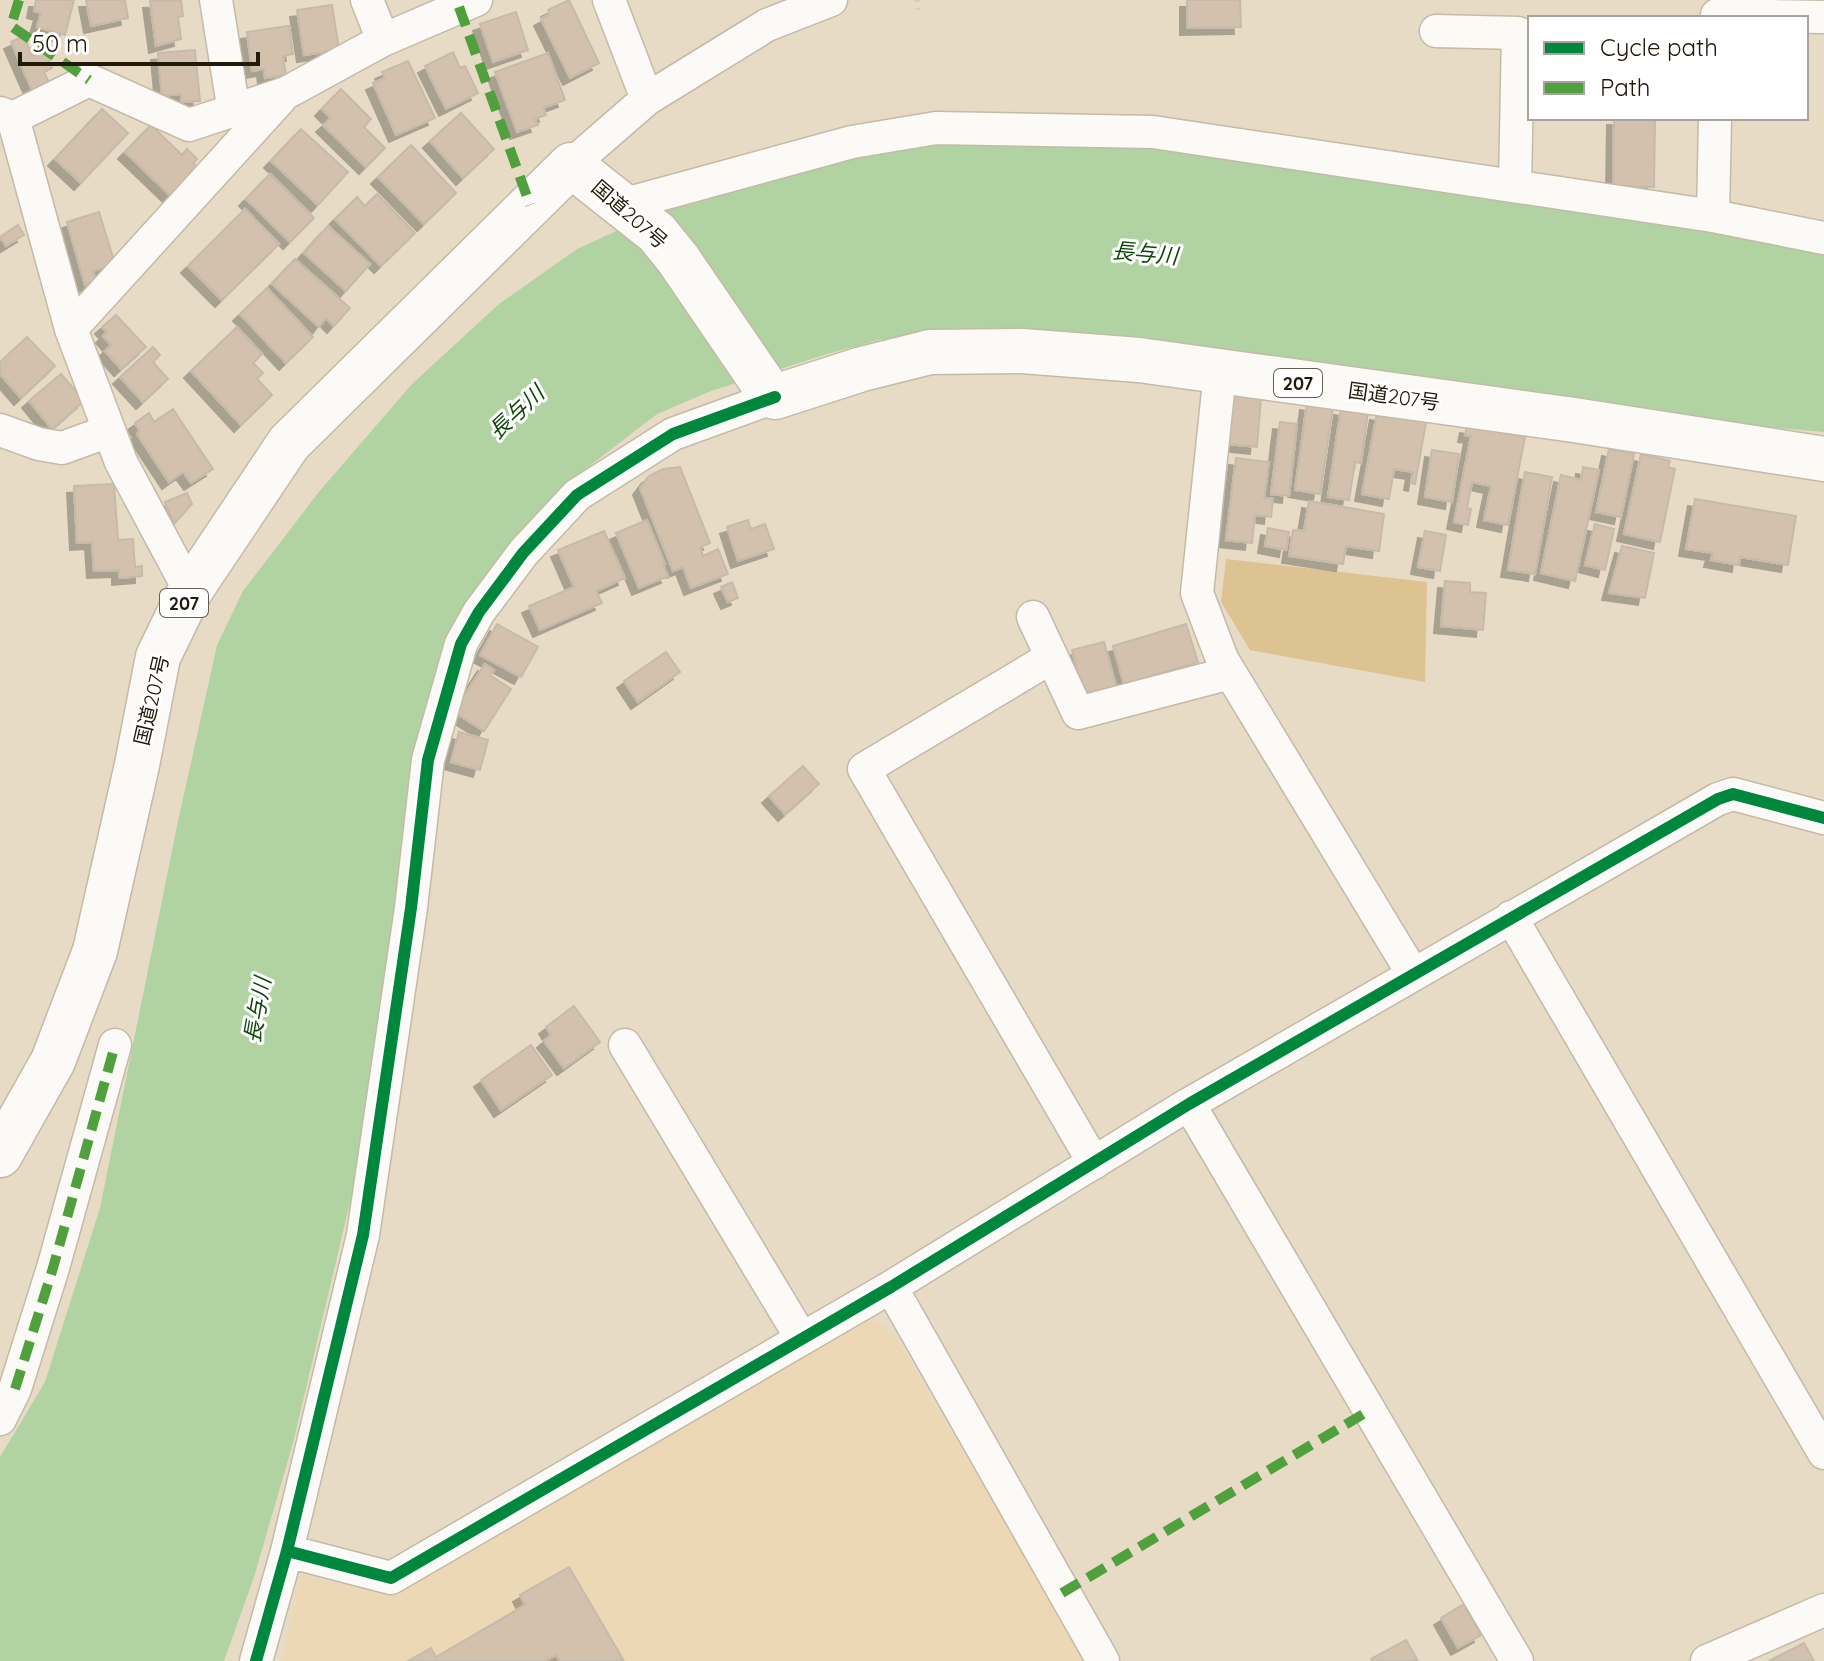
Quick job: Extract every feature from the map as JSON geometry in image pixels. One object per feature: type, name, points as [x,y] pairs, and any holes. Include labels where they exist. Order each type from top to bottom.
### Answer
[{"type":"highway","name":"国道207号","points":[[0,1155],[53,1061],[95,951],[158,657],[190,591],[289,443],[571,165],[657,233],[769,391],[930,352],[1037,352],[1139,360],[1574,420],[1824,459]]},
{"type":"street","points":[[216,0],[234,112]]},
{"type":"street","points":[[367,0],[383,40]]},
{"type":"street","points":[[190,591],[121,462],[109,431],[71,329],[7,116],[89,80],[189,125],[286,93],[383,40],[476,0]]},
{"type":"street","points":[[609,0],[647,99]]},
{"type":"street","points":[[571,165],[647,99],[767,25],[831,0]]},
{"type":"street","points":[[1717,11],[1806,16]]},
{"type":"street","points":[[1436,31],[1518,33],[1515,186]]},
{"type":"street","points":[[71,329],[286,93]]},
{"type":"street","points":[[1713,216],[1715,120]]},
{"type":"street","points":[[630,212],[852,142],[936,128],[1153,132],[1713,216],[1824,238]]},
{"type":"street","points":[[1220,372],[1197,593],[1222,659],[1413,974]]},
{"type":"street","points":[[256,1661],[287,1551],[363,1235],[411,908],[428,760],[461,644],[479,612],[523,553],[577,495],[673,434],[769,391]]},
{"type":"street","points":[[0,430],[39,444],[62,448],[109,431]]},
{"type":"street","points":[[1033,617],[1078,713],[1230,673]]},
{"type":"street","points":[[1052,657],[864,769],[1094,1163]]},
{"type":"street","points":[[287,1551],[391,1578],[891,1287],[1189,1104],[1718,799],[1733,794],[1824,818]]},
{"type":"street","points":[[1511,917],[1824,1453]]},
{"type":"street","points":[[0,1419],[8,1382],[53,1268],[115,1045]]},
{"type":"street","points":[[625,1045],[802,1339]]},
{"type":"street","points":[[1189,1104],[1517,1661]]},
{"type":"street","points":[[891,1287],[1103,1661]]},
{"type":"street","points":[[1707,1661],[1824,1610]]},
{"type":"path","points":[[917,0],[919,16]]},
{"type":"shaded area","points":[[1226,559],[1427,582],[1425,682],[1250,650],[1221,602]]},
{"type":"shaded area","points":[[869,1320],[884,1325],[895,1338],[1088,1661],[282,1661],[301,1575],[384,1595],[848,1323]]},
{"type":"water","name":"長与川","points":[[940,141],[1157,147],[1411,181],[1824,252],[1824,432],[1032,330],[933,330],[879,340],[711,391],[657,414],[566,484],[452,636],[384,1059],[293,1443],[254,1577],[224,1661],[0,1661],[0,1457],[45,1382],[100,1208],[217,645],[243,591],[318,493],[412,384],[499,304],[577,249],[680,202],[824,162]]},
{"type":"building","points":[[36,0],[74,0],[65,35],[37,27],[41,13],[34,11]]},
{"type":"building","points":[[86,0],[125,0],[128,18],[91,26]]},
{"type":"building","points":[[181,0],[183,16],[178,17],[181,39],[156,46],[150,1]]},
{"type":"building","points":[[569,0],[599,63],[570,78],[541,19],[550,14],[548,10]]},
{"type":"building","points":[[1187,0],[1240,0],[1241,27],[1187,28]]},
{"type":"building","points":[[332,5],[339,50],[304,55],[297,10]]},
{"type":"building","points":[[516,12],[528,50],[493,62],[480,24]]},
{"type":"building","points":[[289,26],[293,54],[283,56],[286,75],[265,78],[264,69],[252,71],[247,32]]},
{"type":"building","points":[[24,36],[32,56],[45,50],[52,68],[44,72],[49,83],[32,90],[11,42]]},
{"type":"building","points":[[195,50],[200,101],[181,102],[181,94],[162,96],[158,53]]},
{"type":"building","points":[[453,52],[460,68],[465,66],[478,93],[446,109],[425,66]]},
{"type":"building","points":[[548,53],[565,100],[543,108],[546,115],[535,119],[538,125],[517,132],[495,72]]},
{"type":"building","points":[[408,61],[435,118],[396,135],[373,83],[385,78],[382,72]]},
{"type":"building","points":[[341,89],[371,119],[364,127],[385,148],[366,167],[323,125],[331,118],[322,109]]},
{"type":"building","points":[[102,109],[128,133],[81,183],[55,159]]},
{"type":"building","points":[[461,113],[494,149],[463,178],[430,141]]},
{"type":"building","points":[[1614,120],[1655,120],[1654,187],[1613,186]]},
{"type":"building","points":[[151,125],[182,155],[187,149],[197,159],[193,163],[202,171],[175,200],[125,152]]},
{"type":"building","points":[[301,129],[348,172],[318,205],[271,161]]},
{"type":"building","points":[[411,145],[456,193],[424,224],[378,177]]},
{"type":"building","points":[[270,174],[314,218],[290,242],[246,199]]},
{"type":"building","points":[[377,194],[415,233],[381,266],[335,219],[357,197],[365,206]]},
{"type":"building","points":[[245,209],[279,244],[222,300],[188,266]]},
{"type":"building","points":[[99,212],[115,264],[93,271],[96,281],[85,285],[67,222]]},
{"type":"building","points":[[18,225],[24,235],[6,246],[0,237]]},
{"type":"building","points":[[328,226],[370,264],[346,291],[304,253]]},
{"type":"building","points":[[295,259],[350,308],[334,326],[326,318],[319,327],[272,284]]},
{"type":"building","points":[[267,288],[313,337],[286,363],[240,314]]},
{"type":"building","points":[[116,315],[146,347],[121,369],[105,351],[111,345],[103,336],[107,332],[102,327]]},
{"type":"building","points":[[237,327],[262,354],[253,363],[263,373],[257,379],[272,395],[241,425],[191,371]]},
{"type":"building","points":[[27,337],[55,366],[21,398],[0,374],[0,362]]},
{"type":"building","points":[[153,347],[160,355],[153,362],[168,379],[143,402],[120,377]]},
{"type":"building","points":[[61,374],[84,401],[52,429],[29,401]]},
{"type":"building","points":[[1233,394],[1261,397],[1257,447],[1228,444]]},
{"type":"building","points":[[1307,403],[1333,407],[1320,494],[1295,490]]},
{"type":"building","points":[[1341,408],[1368,412],[1361,463],[1355,462],[1349,500],[1328,497]]},
{"type":"building","points":[[173,409],[213,469],[191,483],[183,472],[169,482],[137,434],[140,431],[135,423],[149,413],[154,422]]},
{"type":"building","points":[[1377,413],[1426,422],[1415,484],[1411,483],[1413,472],[1394,469],[1389,499],[1362,494]]},
{"type":"building","points":[[1280,422],[1297,424],[1289,496],[1271,494]]},
{"type":"building","points":[[1467,426],[1525,437],[1508,525],[1484,520],[1491,486],[1472,482],[1467,508],[1471,509],[1468,525],[1454,522],[1471,436],[1465,435]]},
{"type":"building","points":[[1609,449],[1634,454],[1621,517],[1596,512]]},
{"type":"building","points":[[1432,450],[1459,454],[1452,502],[1425,497]]},
{"type":"building","points":[[1641,454],[1670,461],[1668,467],[1675,469],[1660,542],[1624,534]]},
{"type":"building","points":[[1236,458],[1269,462],[1264,498],[1273,499],[1271,517],[1255,515],[1252,543],[1226,540]]},
{"type":"building","points":[[680,467],[710,543],[700,547],[703,556],[718,549],[728,574],[691,588],[683,567],[673,571],[640,488],[649,476],[663,469]]},
{"type":"building","points":[[1583,467],[1599,470],[1575,581],[1541,573],[1561,475],[1581,480]]},
{"type":"building","points":[[1525,472],[1552,477],[1535,574],[1508,570]]},
{"type":"building","points":[[114,484],[118,540],[133,539],[135,567],[142,566],[142,576],[119,578],[119,570],[94,571],[92,542],[77,543],[74,486]]},
{"type":"building","points":[[187,493],[192,504],[174,524],[165,502]]},
{"type":"building","points":[[1695,499],[1796,516],[1788,565],[1740,557],[1739,565],[1711,560],[1713,553],[1686,549]]},
{"type":"building","points":[[1309,501],[1384,514],[1379,551],[1346,546],[1343,564],[1289,556],[1293,530],[1304,531]]},
{"type":"building","points":[[647,520],[668,576],[639,588],[616,533]]},
{"type":"building","points":[[748,520],[751,529],[765,524],[774,549],[738,561],[727,527]]},
{"type":"building","points":[[1595,524],[1614,529],[1605,570],[1585,565]]},
{"type":"building","points":[[1268,528],[1289,532],[1286,550],[1265,546]]},
{"type":"building","points":[[604,531],[625,578],[596,591],[602,603],[540,630],[529,606],[574,587],[558,550]]},
{"type":"building","points":[[1425,531],[1446,535],[1440,571],[1418,567]]},
{"type":"building","points":[[1622,546],[1654,553],[1645,598],[1609,593]]},
{"type":"building","points":[[1445,581],[1470,583],[1470,592],[1486,593],[1483,630],[1441,626]]},
{"type":"building","points":[[732,582],[738,598],[728,602],[721,587]]},
{"type":"building","points":[[497,624],[538,647],[521,677],[480,655]]},
{"type":"building","points":[[1186,624],[1198,662],[1124,684],[1113,646]]},
{"type":"building","points":[[1104,642],[1116,686],[1083,694],[1072,650]]},
{"type":"building","points":[[666,652],[680,672],[638,702],[624,681]]},
{"type":"building","points":[[485,664],[494,670],[490,675],[511,689],[484,731],[456,713]]},
{"type":"building","points":[[459,732],[488,740],[480,770],[451,762]]},
{"type":"building","points":[[803,766],[819,784],[785,814],[769,796]]},
{"type":"building","points":[[574,1006],[600,1042],[564,1068],[544,1041],[551,1035],[546,1027]]},
{"type":"building","points":[[531,1045],[552,1075],[501,1110],[481,1080]]},
{"type":"building","points":[[569,1567],[624,1661],[560,1661],[556,1655],[545,1661],[408,1661],[431,1648],[436,1657],[525,1605],[520,1595]]},
{"type":"building","points":[[1464,1604],[1481,1635],[1458,1648],[1441,1618]]},
{"type":"building","points":[[1406,1640],[1418,1661],[1372,1661],[1371,1659]]},
{"type":"building","points":[[1804,1643],[1814,1661],[1769,1661]]},
{"type":"marked path","points":[[19,0],[11,26],[89,80]]},
{"type":"marked path","points":[[459,7],[530,205]]},
{"type":"marked path","points":[[15,1389],[53,1268],[115,1045]]},
{"type":"marked path","points":[[1062,1593],[1370,1410]]},
{"type":"cycle path","points":[[256,1661],[287,1551],[363,1235],[411,908],[428,760],[461,644],[479,612],[523,553],[577,495],[673,434],[775,397]]},
{"type":"cycle path","points":[[287,1551],[391,1578],[891,1287],[1189,1104],[1718,799],[1733,794],[1824,818]]}]
